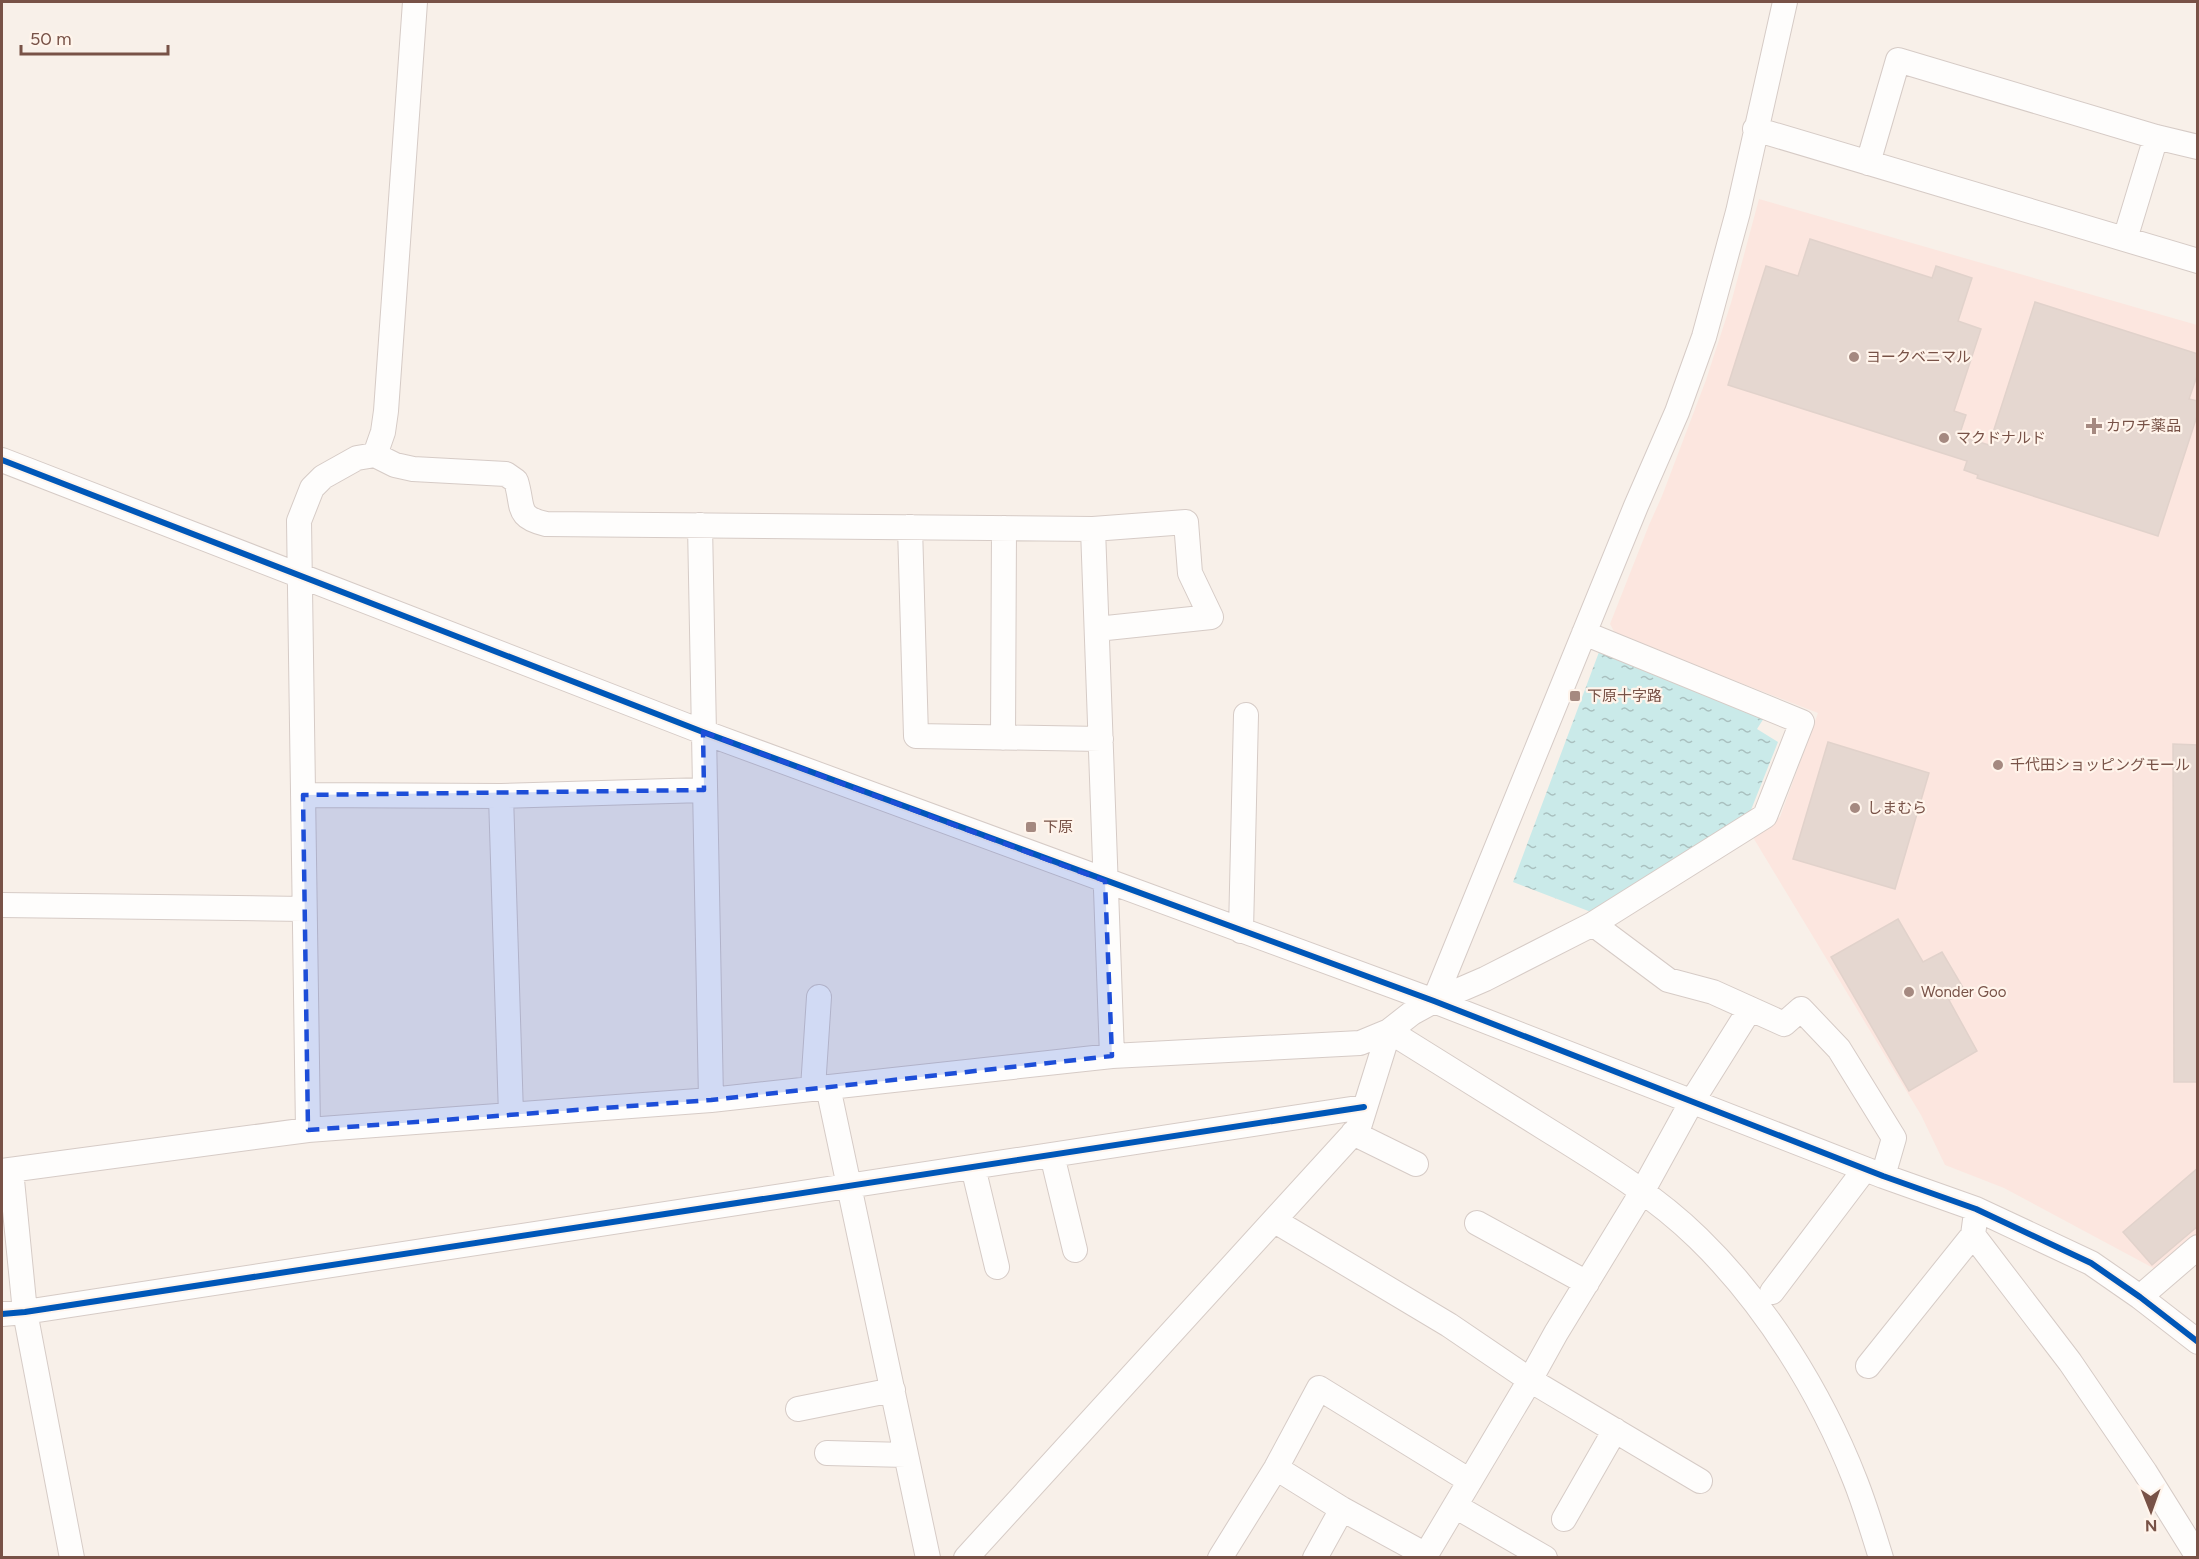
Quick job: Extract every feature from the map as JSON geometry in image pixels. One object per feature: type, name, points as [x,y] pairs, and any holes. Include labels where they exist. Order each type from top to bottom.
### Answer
[{"type":"street","points":[[375,455],[383,432],[386,411],[415,2]]},
{"type":"street","points":[[1434,1001],[1677,412],[1704,337],[1738,212],[1785,2]]},
{"type":"street","points":[[1868,163],[1898,60],[2156,137],[2198,147]]},
{"type":"street","points":[[1755,129],[2198,261]]},
{"type":"street","points":[[2126,239],[2156,137]]},
{"type":"street","points":[[308,1130],[299,521],[312,488],[323,477],[357,458],[375,455],[395,465],[413,469],[506,474],[516,481],[522,512],[531,520],[546,524],[1094,529],[1186,522],[1190,573],[1211,616],[1097,629]]},
{"type":"street","points":[[2,459],[703,732],[1434,1001],[1691,1103],[1874,1173],[1976,1209],[2091,1263],[2198,1342]]},
{"type":"street","points":[[700,525],[711,1100]]},
{"type":"street","points":[[910,527],[916,736],[1101,739]]},
{"type":"street","points":[[1004,528],[1004,738]]},
{"type":"street","points":[[1094,529],[1112,1056]]},
{"type":"street","points":[[72,1557],[13,1313],[6,1170],[308,1130],[711,1100],[1112,1056],[1360,1043],[1389,1031],[1412,1013],[1434,1001],[1485,979],[1593,924],[1765,816],[1802,722],[1584,633]]},
{"type":"street","points":[[1241,931],[1246,715]]},
{"type":"street","points":[[303,795],[501,796],[704,790]]},
{"type":"street","points":[[501,796],[511,1114]]},
{"type":"street","points":[[2,905],[304,909]]},
{"type":"street","points":[[1593,924],[1668,980],[1713,992],[1784,1024],[1801,1009],[1839,1049],[1894,1138],[1874,1173],[1772,1292]]},
{"type":"street","points":[[819,997],[821,1088],[850,1186],[928,1557]]},
{"type":"street","points":[[1276,1468],[1425,1556],[1642,1192],[1691,1103],[1750,1009]]},
{"type":"street","points":[[966,1557],[1359,1127],[1389,1031]]},
{"type":"street","points":[[1389,1031],[1602,1163],[1697,1237],[1736,1278],[1778,1334],[1821,1407],[1851,1470],[1881,1557]]},
{"type":"street","points":[[13,1313],[1364,1107]]},
{"type":"street","points":[[1353,1133],[1416,1164]]},
{"type":"street","points":[[1052,1155],[1075,1250]]},
{"type":"street","points":[[973,1167],[997,1267]]},
{"type":"street","points":[[1868,1366],[1973,1235],[1976,1209]]},
{"type":"street","points":[[1275,1221],[1449,1325],[1530,1380],[1700,1481]]},
{"type":"street","points":[[1477,1223],[1587,1283]]},
{"type":"street","points":[[1973,1235],[2070,1362],[2145,1472],[2198,1557]]},
{"type":"street","points":[[2140,1297],[2198,1247]]},
{"type":"street","points":[[1220,1557],[1276,1468],[1319,1388],[1470,1480]]},
{"type":"street","points":[[798,1409],[893,1390]]},
{"type":"street","points":[[1564,1519],[1615,1430]]},
{"type":"street","points":[[827,1453],[906,1455]]},
{"type":"street","points":[[1455,1506],[1530,1554]]},
{"type":"street","points":[[1315,1557],[1342,1509]]},
{"type":"highlighted area","points":[[703,732],[1105,881],[1112,1056],[711,1100],[308,1130],[303,795],[704,790]]},
{"type":"shaded area","name":"千代田ショッピングモール","points":[[1759,199],[2197,325],[2197,1234],[2155,1269],[2004,1188],[1945,1165],[1921,1115],[1751,834],[1780,817],[1818,713],[1616,635],[1610,624],[1706,380],[1731,303]]},
{"type":"water","points":[[1599,652],[1764,718],[1757,729],[1778,742],[1749,815],[1591,912],[1513,882]]},
{"type":"building","points":[[1810,239],[1932,278],[1936,266],[1972,278],[1958,321],[1981,329],[1954,411],[1966,415],[1959,436],[1989,445],[2035,302],[2198,354],[2198,373],[2189,399],[2198,401],[2198,413],[2158,536],[1977,478],[1978,475],[1964,470],[1967,461],[1728,385],[1766,266],[1798,276]]},
{"type":"building","points":[[1828,742],[1929,773],[1895,889],[1793,859]]},
{"type":"building","points":[[2173,744],[2198,745],[2198,1082],[2174,1082]]},
{"type":"building","points":[[1898,919],[1923,962],[1942,952],[1965,991],[1949,1000],[1977,1051],[1909,1091],[1831,957]]},
{"type":"building","points":[[2198,1168],[2198,1226],[2152,1265],[2123,1232]]},
{"type":"cycle path","points":[[2,460],[703,732],[1434,1001],[1883,1176],[1976,1209],[2091,1263],[2198,1342]]},
{"type":"cycle path","points":[[2,1314],[1364,1107]]},
{"type":"place","name":"ヨークベニマル","points":[[1854,357]]},
{"type":"place","name":"カワチ薬品","points":[[2094,426]]},
{"type":"place","name":"マクドナルド","points":[[1944,438]]},
{"type":"place","name":"下原十字路","points":[[1575,696]]},
{"type":"place","name":"千代田ショッピングモール","points":[[1998,765]]},
{"type":"place","name":"しまむら","points":[[1855,808]]},
{"type":"place","name":"下原","points":[[1031,827]]},
{"type":"place","name":"Wonder Goo","points":[[1909,992]]}]
